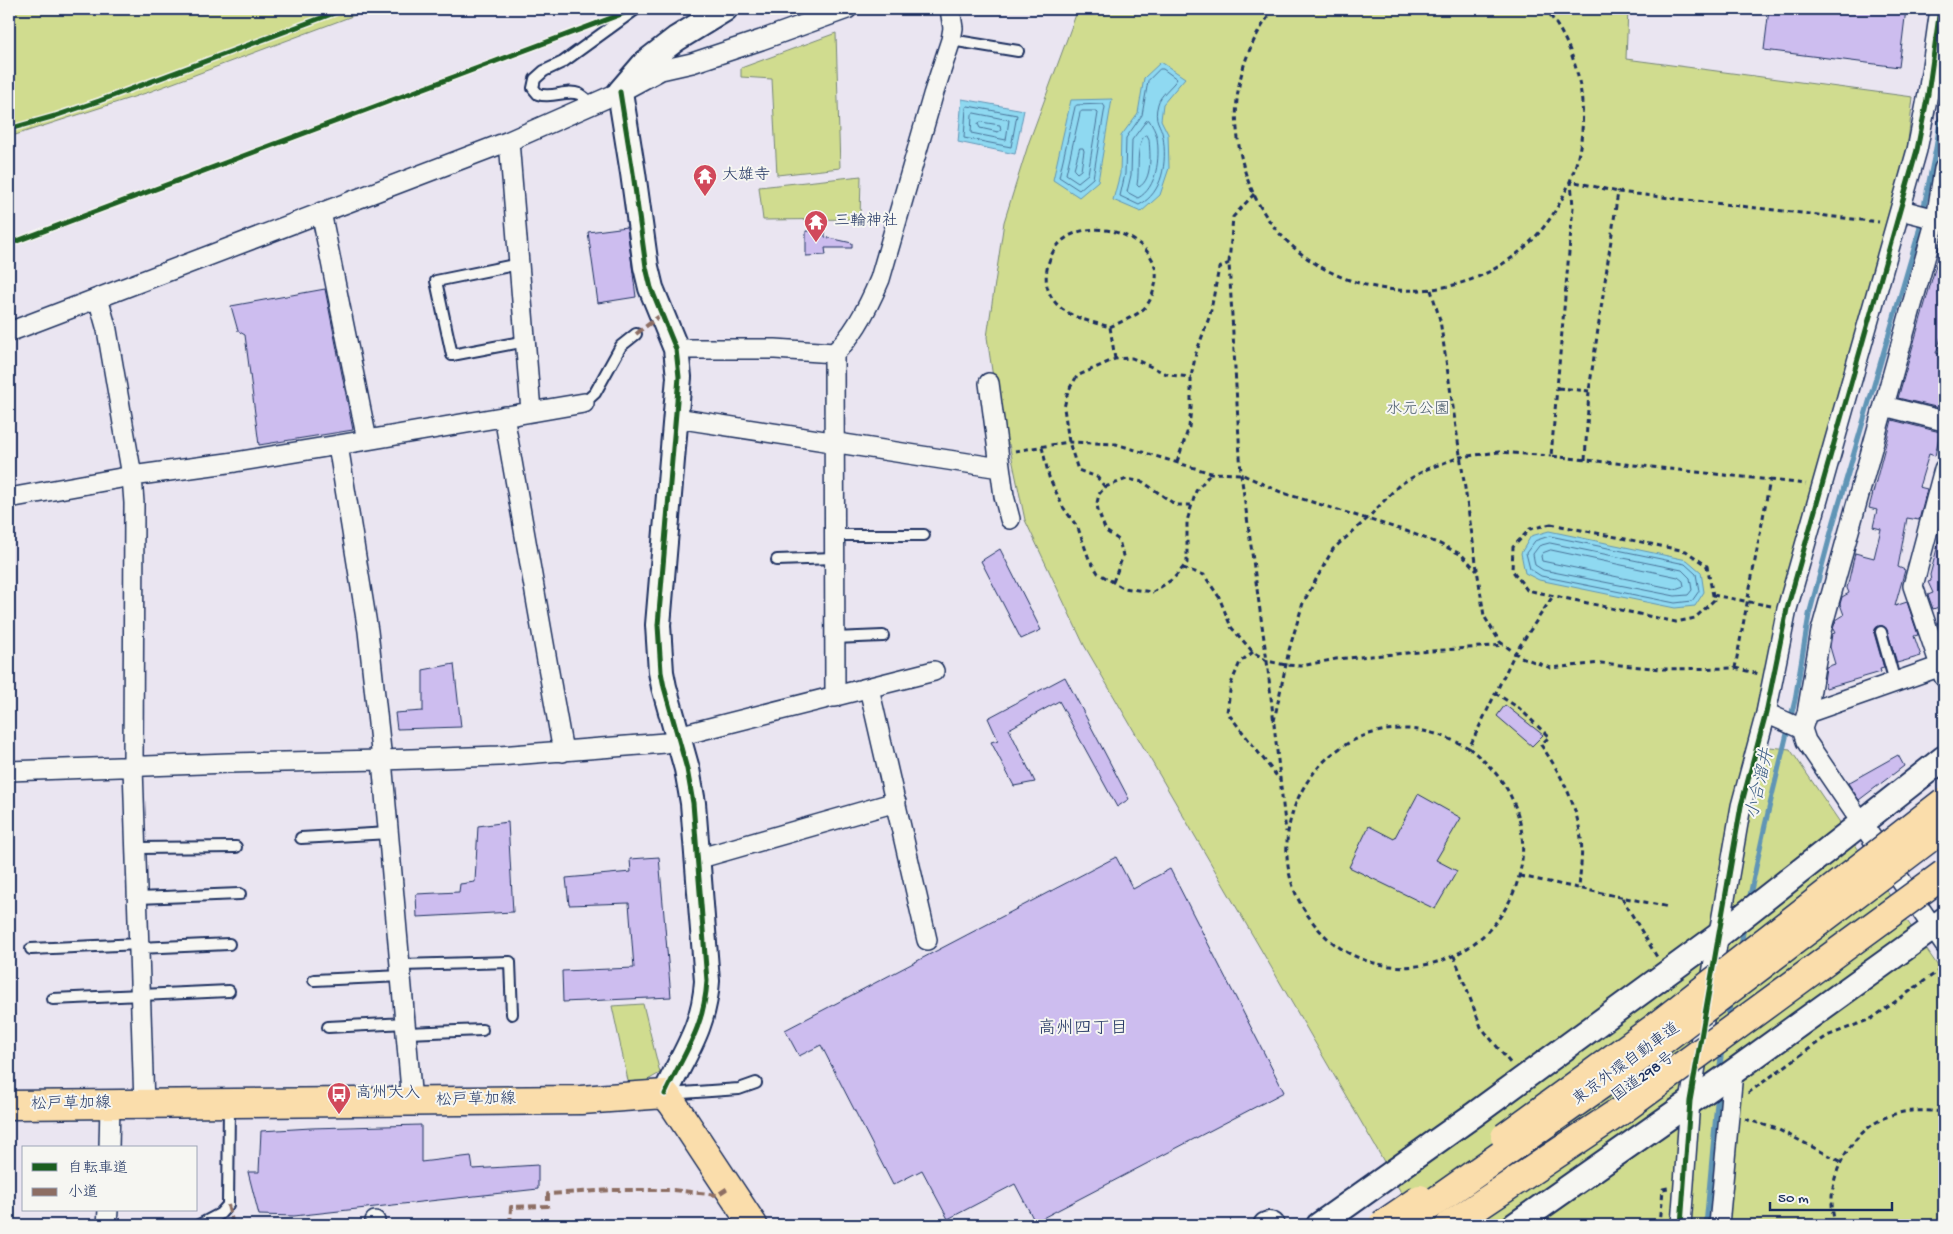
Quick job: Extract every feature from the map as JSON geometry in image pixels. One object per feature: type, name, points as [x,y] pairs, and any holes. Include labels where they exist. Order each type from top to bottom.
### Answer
[{"type":"main road","points":[[1382,1225],[1653,1029],[1944,802]]},
{"type":"main road","name":"東京外環自動車道","points":[[1402,1225],[1643,1055],[1944,827]]},
{"type":"main road","name":"東京外環自動車道","points":[[1419,1225],[1636,1075],[1944,846]]},
{"type":"main road","name":"国道298号","points":[[1450,1225],[1622,1110],[1944,874]]},
{"type":"main road","points":[[665,1094],[677,1109],[753,1225]]},
{"type":"main road","name":"松戸草加線","points":[[9,1106],[581,1100],[665,1094]]},
{"type":"street","points":[[665,1094],[692,1042],[706,1001],[693,803],[679,738],[663,679],[658,625],[679,377],[676,349],[651,288],[646,268],[620,92],[645,63],[676,40],[726,9]]},
{"type":"street","points":[[9,332],[509,141],[620,92],[661,70],[692,63],[847,9]]},
{"type":"street","points":[[676,349],[775,349],[834,353],[843,346],[871,301],[880,279],[925,122],[951,40],[953,28],[950,9]]},
{"type":"street","points":[[1681,1225],[1699,1095],[1727,928],[1739,816],[1766,713],[1787,609],[1917,150],[1928,94],[1940,9]]},
{"type":"street","points":[[509,141],[530,411]]},
{"type":"street","points":[[1515,1225],[1699,1095],[1941,930],[1862,822],[1806,741],[1804,721],[1831,588],[1940,220],[1944,170]]},
{"type":"street","points":[[321,212],[367,440]]},
{"type":"street","points":[[1899,217],[1940,220]]},
{"type":"street","points":[[98,298],[107,330],[132,476],[134,503],[132,556],[133,767],[144,1104]]},
{"type":"street","points":[[834,353],[835,697]]},
{"type":"street","points":[[989,383],[1004,496],[1010,519]]},
{"type":"street","points":[[9,498],[132,476],[235,462],[584,403]]},
{"type":"street","points":[[1884,406],[1944,421]]},
{"type":"street","points":[[504,416],[563,752]]},
{"type":"street","points":[[676,418],[834,443],[999,460]]},
{"type":"street","points":[[338,445],[368,631],[402,970],[412,1102]]},
{"type":"street","points":[[1766,713],[1804,721],[1895,682],[1943,669],[1913,586],[1944,469]]},
{"type":"street","points":[[9,771],[238,762],[382,760],[563,752],[665,743],[934,671]]},
{"type":"street","points":[[869,688],[927,940]]},
{"type":"street","points":[[1319,1225],[1475,1114],[1727,928],[1944,758]]},
{"type":"street","points":[[697,859],[896,802]]},
{"type":"street","points":[[1719,1225],[1730,1110],[1731,1074]]},
{"type":"street","points":[[110,1104],[110,1146]]},
{"type":"street","points":[[107,1225],[108,1212]]},
{"type":"street","points":[[1266,1225],[1272,1225]]},
{"type":"lane","points":[[592,104],[579,94],[567,93],[554,96],[538,94],[533,88],[534,79],[544,71],[563,62],[636,9]]},
{"type":"lane","points":[[951,40],[1018,51]]},
{"type":"lane","points":[[519,264],[436,281],[452,355],[526,341]]},
{"type":"lane","points":[[584,403],[595,393],[621,346],[636,334]]},
{"type":"lane","points":[[834,535],[924,535]]},
{"type":"lane","points":[[777,560],[834,558]]},
{"type":"lane","points":[[1881,632],[1895,682]]},
{"type":"lane","points":[[834,638],[883,636]]},
{"type":"lane","points":[[301,838],[389,833]]},
{"type":"lane","points":[[137,848],[236,846]]},
{"type":"lane","points":[[138,898],[240,894]]},
{"type":"lane","points":[[31,949],[229,944]]},
{"type":"lane","points":[[314,980],[402,970],[510,962],[512,1014]]},
{"type":"lane","points":[[53,999],[229,991]]},
{"type":"lane","points":[[328,1027],[482,1030]]},
{"type":"lane","points":[[665,1094],[739,1089],[756,1083]]},
{"type":"lane","points":[[199,1225],[220,1214],[228,1205],[229,1104]]},
{"type":"path","points":[[1274,9],[1265,20],[1252,43],[1243,67],[1237,93],[1238,145],[1244,170],[1254,194],[1267,218],[1285,238],[1305,256],[1327,271],[1352,282],[1378,289],[1404,291],[1431,290],[1466,282],[1482,276],[1505,263],[1526,246],[1544,227],[1559,205],[1571,181],[1579,153],[1583,125],[1582,96],[1576,68],[1566,41],[1545,9]]},
{"type":"path","points":[[1551,17],[1553,9]]},
{"type":"path","points":[[1571,181],[1618,192],[1899,217]]},
{"type":"path","points":[[1551,456],[1574,207],[1571,181]]},
{"type":"path","points":[[1585,460],[1589,391],[1618,192]]},
{"type":"path","points":[[1254,194],[1233,217],[1229,263],[1242,474],[1267,661],[1287,836],[1288,868],[1297,898],[1316,927],[1338,947],[1358,958],[1379,964],[1404,967],[1428,965],[1466,950],[1486,934],[1503,915],[1513,896],[1520,876],[1523,851],[1521,834],[1512,799],[1499,776],[1485,761],[1469,748],[1450,738],[1429,732],[1407,729],[1385,731],[1363,737],[1342,747],[1320,765],[1302,788],[1292,811],[1287,836]]},
{"type":"path","points":[[1102,229],[1130,238],[1145,250],[1154,262],[1157,281],[1151,299],[1141,311],[1110,327],[1075,317],[1054,303],[1047,285],[1046,267],[1054,250],[1064,239],[1083,230],[1102,229]]},
{"type":"path","points":[[1177,462],[1189,427],[1191,377],[1196,352],[1210,315],[1219,268],[1229,263]]},
{"type":"path","points":[[1431,290],[1440,320],[1484,616],[1500,642],[1521,658],[1551,668],[1601,663],[1662,669],[1735,668],[1774,678]]},
{"type":"path","points":[[1110,327],[1115,359]]},
{"type":"path","points":[[1105,487],[1097,477],[1078,470],[1069,442],[1064,408],[1068,391],[1077,376],[1115,359],[1132,358],[1169,375],[1191,377]]},
{"type":"path","points":[[1558,388],[1589,391]]},
{"type":"path","points":[[999,460],[1042,447],[1069,442],[1116,444],[1211,473],[1242,474],[1283,493],[1406,531],[1462,555],[1477,571]]},
{"type":"path","points":[[1042,447],[1050,477],[1063,507],[1078,528],[1089,559],[1098,573],[1122,588],[1153,592],[1173,579],[1188,562],[1187,521],[1196,492],[1211,473]]},
{"type":"path","points":[[1273,724],[1286,665],[1303,603],[1333,549],[1367,519],[1398,485],[1427,469],[1460,457],[1499,452],[1823,484]]},
{"type":"path","points":[[1113,582],[1123,556],[1119,540],[1106,530],[1098,511],[1099,494],[1105,487],[1127,479],[1143,482],[1176,505],[1191,506]]},
{"type":"path","points":[[1735,668],[1770,480]]},
{"type":"path","points":[[1551,524],[1686,550],[1707,566],[1713,595],[1714,600],[1695,618],[1676,622],[1527,590],[1512,570],[1513,547],[1530,529],[1551,524]]},
{"type":"path","points":[[1183,568],[1204,575],[1219,597],[1231,626],[1253,652],[1267,661],[1301,666],[1336,659],[1504,645]]},
{"type":"path","points":[[1713,595],[1787,609]]},
{"type":"path","points":[[1469,748],[1515,653],[1553,596]]},
{"type":"path","points":[[1253,652],[1240,662],[1231,684],[1227,712],[1279,779]]},
{"type":"path","points":[[1495,693],[1519,708],[1549,737],[1541,745],[1559,772],[1574,806],[1581,839],[1579,889]]},
{"type":"path","points":[[1520,876],[1669,907]]},
{"type":"path","points":[[1622,897],[1660,961]]},
{"type":"path","points":[[1454,956],[1481,1027],[1513,1066]]},
{"type":"path","points":[[1730,1110],[1827,1036],[1871,1019],[1944,967]]},
{"type":"path","points":[[1730,1110],[1777,1129],[1840,1161]]},
{"type":"path","points":[[1836,1225],[1832,1192],[1840,1161],[1858,1136],[1884,1118],[1914,1110],[1944,1112]]},
{"type":"green space","points":[[9,9],[371,9],[149,92],[9,137]]},
{"type":"green space","name":"水元公園","points":[[1078,9],[1628,9],[1626,59],[1913,97],[1907,150],[1781,607],[1749,745],[1790,749],[1944,975],[1944,1225],[1419,1225],[1378,1151],[1084,645],[1025,520],[1009,444],[1003,445],[987,337],[1004,222],[1029,142]]},
{"type":"green space","points":[[836,33],[840,168],[777,175],[772,79],[741,77],[741,68]]},
{"type":"green space","points":[[861,176],[860,219],[763,220],[759,187]]},
{"type":"green space","points":[[643,1004],[660,1073],[630,1090],[612,1006]]},
{"type":"water","points":[[1161,62],[1185,78],[1163,104],[1161,120],[1168,134],[1169,168],[1160,195],[1141,212],[1113,200],[1120,174],[1121,136],[1138,113],[1144,78]]},
{"type":"water","points":[[962,99],[1024,110],[1015,154],[958,142]]},
{"type":"water","points":[[1112,99],[1098,181],[1079,197],[1053,180],[1071,100]]},
{"type":"water","points":[[1549,531],[1687,560],[1701,572],[1704,592],[1695,606],[1675,608],[1539,580],[1525,573],[1521,553],[1531,536]]},
{"type":"building","points":[[1769,9],[1906,9],[1899,67],[1764,50]]},
{"type":"building","points":[[627,227],[636,297],[598,303],[588,232]]},
{"type":"building","name":"三輪神社","points":[[806,231],[825,231],[825,237],[852,243],[852,248],[825,248],[826,255],[806,256]]},
{"type":"building","points":[[1942,244],[1944,244],[1944,329],[1936,353],[1944,355],[1944,409],[1898,398]]},
{"type":"building","points":[[325,289],[353,430],[259,445],[245,335],[238,331],[231,306]]},
{"type":"building","points":[[1892,420],[1940,432],[1935,456],[1929,454],[1919,487],[1927,489],[1919,520],[1907,518],[1898,567],[1905,570],[1895,606],[1907,602],[1918,635],[1914,636],[1921,656],[1897,663],[1887,630],[1883,626],[1879,626],[1874,633],[1884,668],[1880,669],[1881,672],[1826,688],[1824,682],[1826,667],[1835,664],[1830,647],[1832,634],[1835,633],[1833,629],[1836,620],[1844,615],[1840,604],[1842,597],[1849,593],[1847,588],[1855,553],[1874,558],[1881,529],[1873,527],[1877,510],[1869,508]]},
{"type":"building","points":[[1940,537],[1944,537],[1944,618],[1939,607],[1933,609],[1928,595],[1933,593],[1928,582],[1931,581],[1930,575]]},
{"type":"building","points":[[1000,549],[1041,630],[1021,639],[981,561]]},
{"type":"building","points":[[454,664],[461,727],[397,729],[395,713],[423,711],[423,670]]},
{"type":"building","points":[[1065,677],[1129,799],[1117,807],[1059,701],[1009,729],[1035,782],[1014,786],[991,742],[998,740],[988,718]]},
{"type":"building","points":[[1505,705],[1543,735],[1532,746],[1497,716]]},
{"type":"building","points":[[1898,755],[1904,766],[1859,800],[1848,783]]},
{"type":"building","points":[[1418,794],[1461,818],[1436,860],[1457,871],[1435,909],[1349,867],[1369,826],[1394,839]]},
{"type":"building","points":[[508,822],[513,912],[417,917],[416,894],[459,892],[460,884],[475,882],[478,826]]},
{"type":"building","points":[[659,857],[671,997],[563,1002],[562,971],[634,968],[629,903],[569,905],[566,878],[631,872],[630,859]]},
{"type":"building","points":[[1116,857],[1133,889],[1170,869],[1284,1092],[1035,1222],[1015,1184],[948,1219],[922,1170],[893,1185],[821,1045],[799,1056],[785,1030]]},
{"type":"building","points":[[421,1125],[421,1162],[471,1156],[473,1169],[538,1165],[538,1189],[294,1216],[259,1215],[248,1172],[259,1172],[261,1131]]},
{"type":"waterway","name":"小合溜井","points":[[1749,900],[1795,700],[1809,615],[1834,521],[1918,235],[1936,148],[1944,95]]},
{"type":"waterway","name":"小合溜井","points":[[1741,947],[1744,926]]},
{"type":"waterway","name":"小合溜井","points":[[1727,1021],[1731,1000]]},
{"type":"waterway","name":"小合溜井","points":[[1719,1073],[1722,1049]]},
{"type":"waterway","name":"小合溜井","points":[[1706,1225],[1718,1091]]},
{"type":"marked path","points":[[636,334],[662,314]]},
{"type":"marked path","points":[[510,1225],[511,1207],[548,1206],[548,1194],[612,1190],[673,1190],[717,1195],[728,1188]]},
{"type":"marked path","points":[[228,1205],[233,1225]]},
{"type":"cycle path","points":[[9,129],[99,101],[345,9]]},
{"type":"cycle path","points":[[9,244],[635,9]]},
{"type":"cycle path","points":[[1681,1225],[1690,1101],[1741,806],[1766,713],[1787,609],[1917,150],[1928,94],[1940,9]]},
{"type":"cycle path","points":[[620,92],[646,267],[651,288],[676,349],[679,377],[658,625],[661,672],[687,769],[693,803],[707,981],[702,1013],[697,1027],[665,1094]]},
{"type":"place","name":"大雄寺","points":[[705,197]]},
{"type":"place","name":"三輪神社","points":[[816,243]]},
{"type":"place","name":"高州大入","points":[[339,1115]]},
{"type":"district","name":"高州四丁目","points":[[1083,1029]]}]
